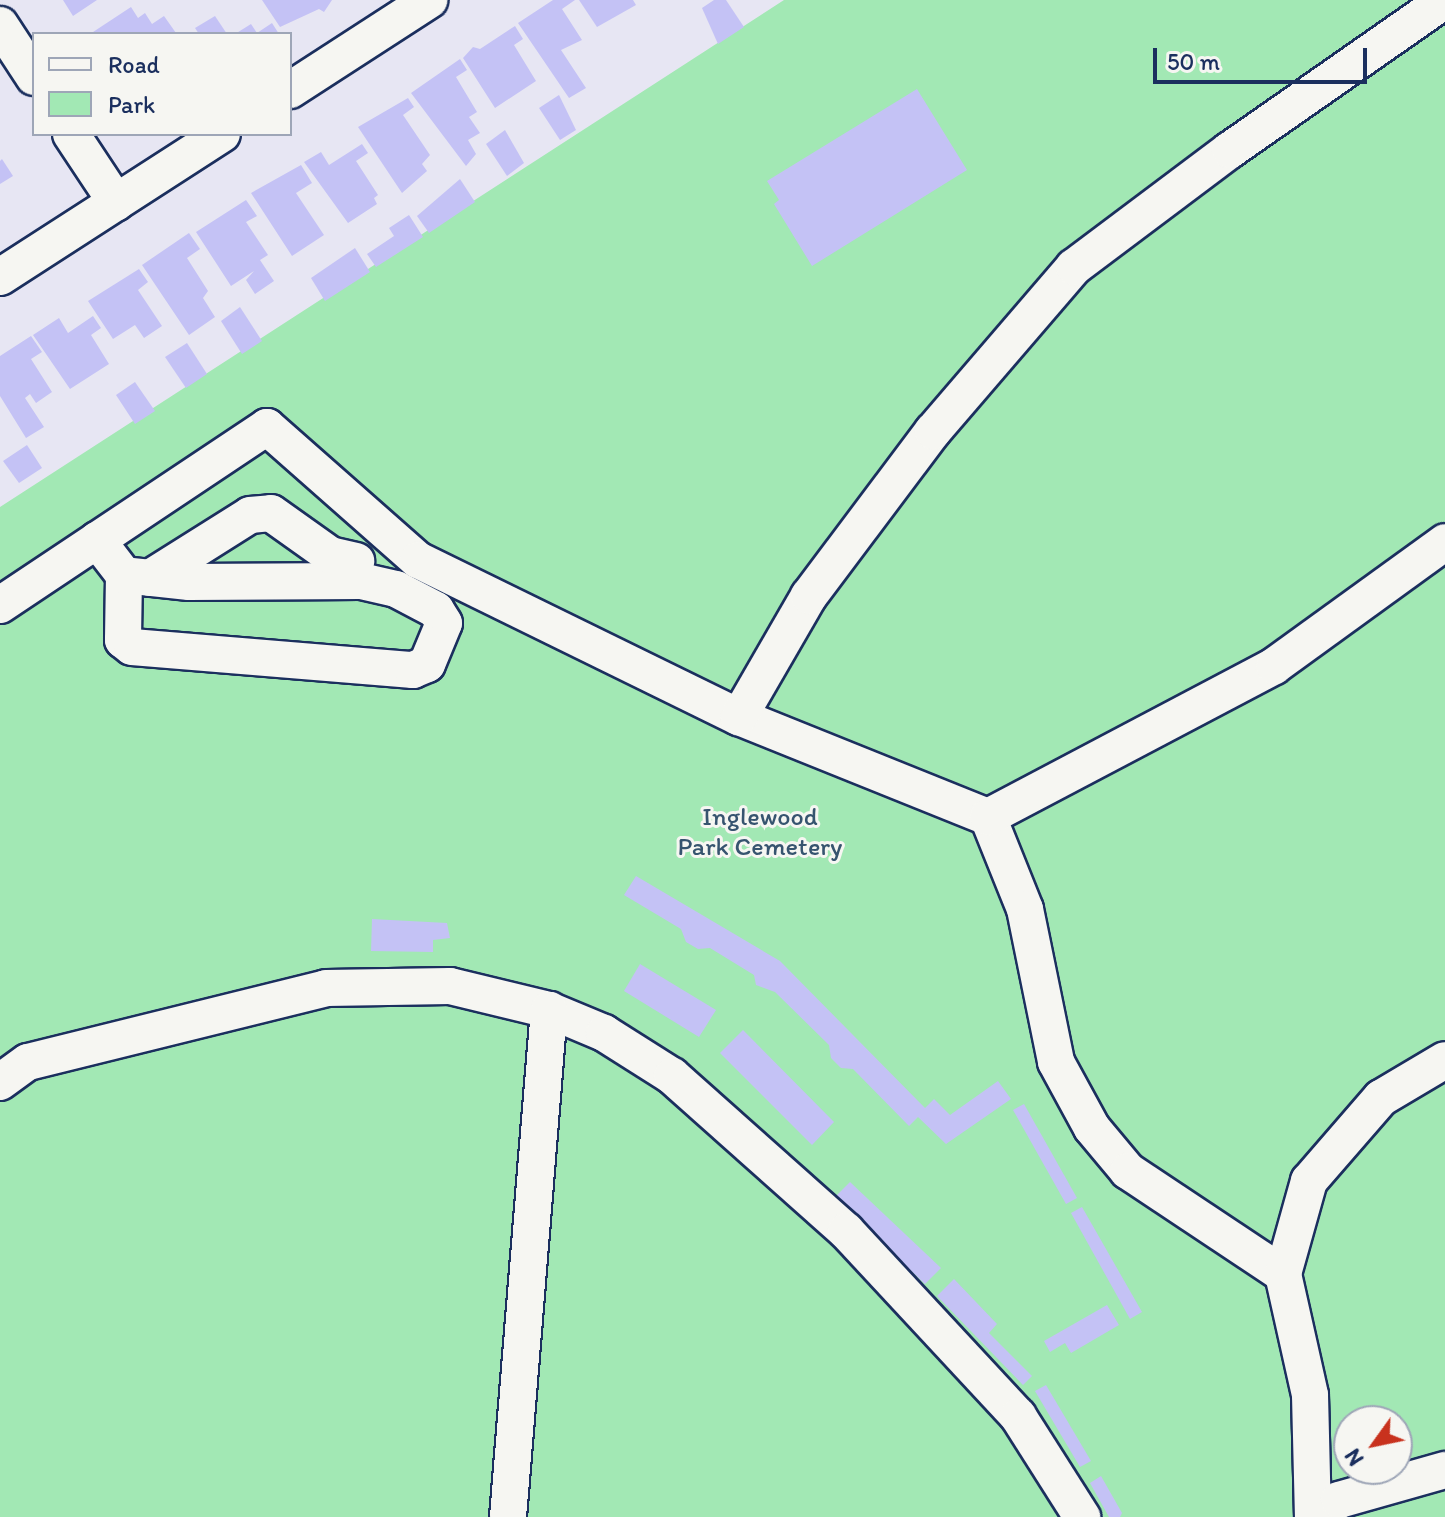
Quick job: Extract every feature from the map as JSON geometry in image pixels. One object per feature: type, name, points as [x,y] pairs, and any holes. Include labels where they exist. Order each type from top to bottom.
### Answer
[{"type":"street","points":[[292,89],[429,0]]},
{"type":"street","points":[[739,717],[809,596],[933,431],[1074,267],[1230,150],[1445,0]]},
{"type":"street","points":[[0,25],[32,74]]},
{"type":"street","points":[[72,136],[116,202]]},
{"type":"street","points":[[0,277],[219,136]]},
{"type":"street","points":[[0,605],[267,427],[418,560],[739,717],[988,817],[1025,909],[1056,1062],[1092,1128],[1128,1171],[1283,1274]]},
{"type":"street","points":[[271,513],[352,571],[436,610],[444,623],[427,664],[413,670],[132,647],[123,640],[137,577],[250,515],[271,513]]},
{"type":"street","points":[[352,571],[377,524]]},
{"type":"street","points":[[97,540],[137,577],[352,571]]},
{"type":"street","points":[[988,817],[1274,666],[1445,542]]},
{"type":"street","points":[[0,1082],[28,1062],[326,988],[450,986],[549,1010],[604,1033],[672,1076],[846,1231],[1018,1416],[1082,1517]]},
{"type":"street","points":[[508,1517],[549,1010]]},
{"type":"street","points":[[1313,1517],[1310,1395],[1283,1274],[1309,1181],[1381,1098],[1445,1060]]},
{"type":"street","points":[[1313,1517],[1339,1500],[1429,1474],[1445,1497]]},
{"type":"green space","name":"Inglewood Park Cemetery","points":[[784,0],[1445,0],[1445,1517],[0,1517],[0,507]]},
{"type":"building","points":[[63,0],[97,0],[73,16]]},
{"type":"building","points":[[262,0],[332,0],[324,12],[319,9],[280,27]]},
{"type":"building","points":[[553,0],[575,0],[562,9],[582,40],[561,50],[586,88],[569,98],[518,23]]},
{"type":"building","points":[[579,0],[633,0],[636,5],[597,27]]},
{"type":"building","points":[[714,0],[726,0],[744,27],[718,44],[702,8]]},
{"type":"building","points":[[131,7],[138,18],[145,13],[152,24],[164,16],[175,32],[93,32]]},
{"type":"building","points":[[215,16],[226,32],[198,32],[195,28]]},
{"type":"building","points":[[272,23],[278,32],[258,32]]},
{"type":"building","points":[[251,24],[256,32],[238,32]]},
{"type":"building","points":[[515,26],[523,39],[514,45],[536,81],[495,108],[463,58],[473,47],[480,49]]},
{"type":"building","points":[[460,59],[467,70],[456,77],[477,112],[469,117],[480,133],[468,140],[476,154],[466,166],[411,93]]},
{"type":"building","points":[[917,89],[967,170],[812,266],[774,204],[779,200],[767,181]]},
{"type":"building","points":[[559,95],[576,130],[560,140],[539,108]]},
{"type":"building","points":[[408,98],[414,107],[403,115],[430,155],[422,164],[427,171],[402,193],[358,127]]},
{"type":"building","points":[[505,130],[524,163],[507,176],[486,144]]},
{"type":"building","points":[[362,144],[368,153],[356,161],[378,195],[374,198],[377,204],[348,223],[304,162],[321,152],[329,165]]},
{"type":"building","points":[[2,159],[13,176],[0,184],[0,161]]},
{"type":"building","points":[[301,165],[312,183],[296,193],[324,235],[292,256],[251,193]]},
{"type":"building","points":[[460,179],[475,202],[429,233],[417,216]]},
{"type":"building","points":[[246,200],[257,216],[246,222],[268,255],[260,260],[274,281],[255,294],[246,280],[254,271],[231,286],[196,232]]},
{"type":"building","points":[[409,215],[423,237],[376,267],[367,254],[394,236],[389,228]]},
{"type":"building","points":[[189,233],[200,249],[187,258],[208,291],[203,298],[215,317],[189,335],[142,265]]},
{"type":"building","points":[[355,248],[370,272],[325,301],[311,278]]},
{"type":"building","points":[[139,269],[148,282],[138,290],[162,326],[144,338],[135,325],[113,339],[88,301]]},
{"type":"building","points":[[240,307],[262,341],[242,354],[221,321]]},
{"type":"building","points":[[93,316],[101,328],[91,335],[109,364],[70,389],[33,335],[59,318],[68,333]]},
{"type":"building","points":[[31,336],[42,352],[31,359],[52,392],[36,403],[30,394],[25,398],[44,427],[26,438],[0,396],[0,356]]},
{"type":"building","points":[[187,343],[207,374],[186,388],[165,357]]},
{"type":"building","points":[[135,382],[155,411],[135,424],[116,395]]},
{"type":"building","points":[[27,445],[42,468],[19,483],[3,461]]},
{"type":"building","points":[[636,876],[780,961],[925,1108],[934,1099],[950,1115],[998,1081],[1011,1099],[946,1144],[918,1117],[909,1126],[853,1069],[841,1068],[831,1058],[829,1045],[775,992],[756,985],[754,975],[710,948],[698,949],[686,942],[681,929],[624,895]]},
{"type":"building","points":[[372,919],[447,923],[450,938],[433,940],[433,952],[371,951]]},
{"type":"building","points":[[640,964],[716,1010],[699,1037],[624,991]]},
{"type":"building","points":[[743,1030],[834,1122],[812,1145],[720,1053]]},
{"type":"building","points":[[1024,1104],[1077,1198],[1066,1204],[1013,1110]]},
{"type":"building","points":[[850,1182],[941,1268],[925,1284],[834,1198]]},
{"type":"building","points":[[1082,1207],[1142,1312],[1130,1319],[1071,1213]]},
{"type":"building","points":[[954,1279],[997,1324],[989,1333],[1032,1376],[1023,1385],[937,1296]]},
{"type":"building","points":[[1107,1305],[1119,1325],[1071,1353],[1065,1343],[1050,1352],[1044,1341]]},
{"type":"building","points":[[1046,1385],[1091,1461],[1080,1467],[1035,1391]]},
{"type":"building","points":[[1101,1476],[1122,1513],[1120,1517],[1109,1517],[1090,1483]]}]
